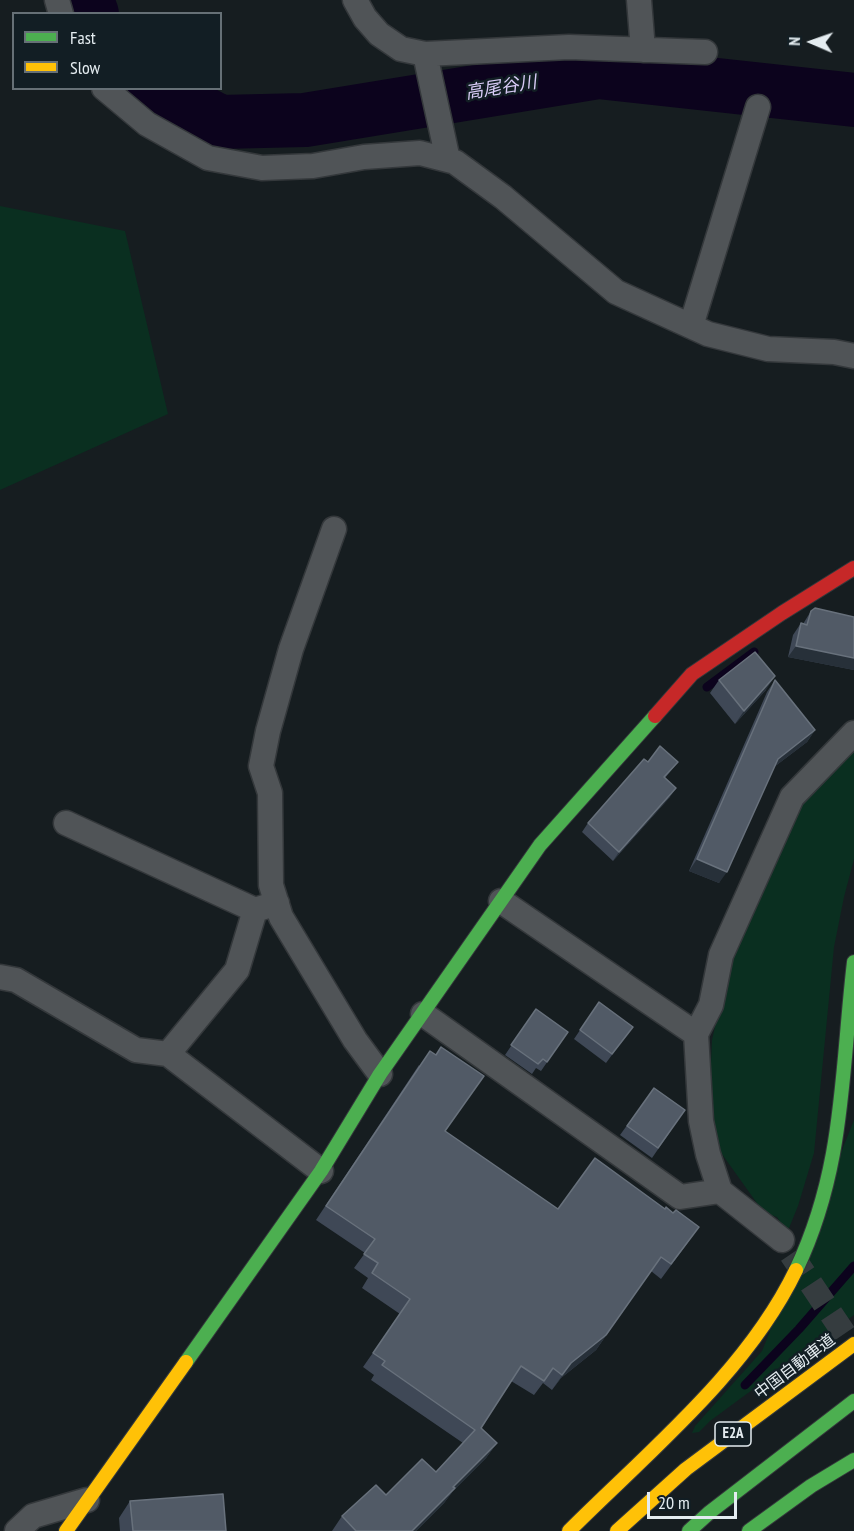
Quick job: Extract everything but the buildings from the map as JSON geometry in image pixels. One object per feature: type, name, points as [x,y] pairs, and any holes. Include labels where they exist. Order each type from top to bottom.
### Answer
[{"type":"main road","points":[[66,1531],[321,1171],[380,1074],[540,845],[693,674],[782,613],[854,568]]},
{"type":"main road","points":[[569,1531],[700,1401],[741,1356],[774,1311],[813,1227],[828,1182],[837,1135],[854,962]]},
{"type":"main road","name":"中国自動車道","points":[[617,1531],[686,1470],[854,1344]]},
{"type":"main road","points":[[689,1531],[710,1512],[854,1401]]},
{"type":"main road","points":[[749,1531],[811,1486],[854,1460]]},
{"type":"street","points":[[355,0],[365,18],[379,34],[401,50],[425,54],[569,47],[705,52]]},
{"type":"street","points":[[639,0],[643,50]]},
{"type":"street","points":[[425,54],[448,160]]},
{"type":"street","points":[[106,90],[147,124],[208,158],[262,168],[313,166],[364,157],[420,153],[455,162],[503,197],[615,292],[708,334],[768,349],[834,352],[854,356]]},
{"type":"street","points":[[691,326],[758,107]]},
{"type":"street","points":[[168,1054],[237,970],[266,907],[271,885],[270,793],[261,766],[268,731],[291,649],[334,529]]},
{"type":"street","points":[[782,1240],[720,1191],[708,1154],[701,1121],[696,1034],[711,1005],[721,955],[792,797],[854,733]]},
{"type":"street","points":[[66,823],[266,907],[281,916],[355,1040],[380,1074]]},
{"type":"street","points":[[501,901],[696,1034]]},
{"type":"street","points":[[0,977],[16,980],[136,1050],[168,1054],[321,1171]]},
{"type":"street","points":[[423,1014],[680,1197],[720,1191]]},
{"type":"street","points":[[17,1531],[33,1516],[87,1500]]},
{"type":"green space","points":[[0,206],[125,231],[168,414],[0,490]]},
{"type":"green space","points":[[854,749],[854,859],[834,947],[814,1153],[787,1233],[777,1217],[764,1213],[712,1137],[710,1087],[712,1040],[731,956],[772,861],[803,802]]},
{"type":"green space","points":[[854,1120],[854,1315],[710,1421],[699,1432],[692,1433],[695,1426],[762,1351]]},
{"type":"waterway","name":"高尾谷川","points":[[87,0],[91,12]]},
{"type":"waterway","name":"高尾谷川","points":[[159,90],[220,122],[305,120],[598,72],[854,100]]},
{"type":"waterway","points":[[707,687],[754,652]]},
{"type":"waterway","points":[[745,1385],[799,1329],[854,1266]]},
{"type":"tunnel","points":[[791,1254],[854,1348]]},
{"type":"traffic: fast","points":[[186,1362],[321,1171],[380,1074],[540,845],[655,716]]},
{"type":"traffic: fast","points":[[796,1270],[812,1232],[824,1194],[832,1156],[843,1081],[854,962]]},
{"type":"traffic: fast","points":[[689,1531],[710,1512],[854,1401]]},
{"type":"traffic: fast","points":[[749,1531],[811,1486],[854,1460]]},
{"type":"traffic: slow","points":[[569,1531],[663,1441],[723,1377],[751,1343],[796,1270]]},
{"type":"traffic: slow","points":[[617,1531],[686,1469],[854,1344]]},
{"type":"traffic: slow","points":[[66,1531],[186,1362]]},
{"type":"traffic: jam","points":[[655,716],[692,674],[854,568]]}]
